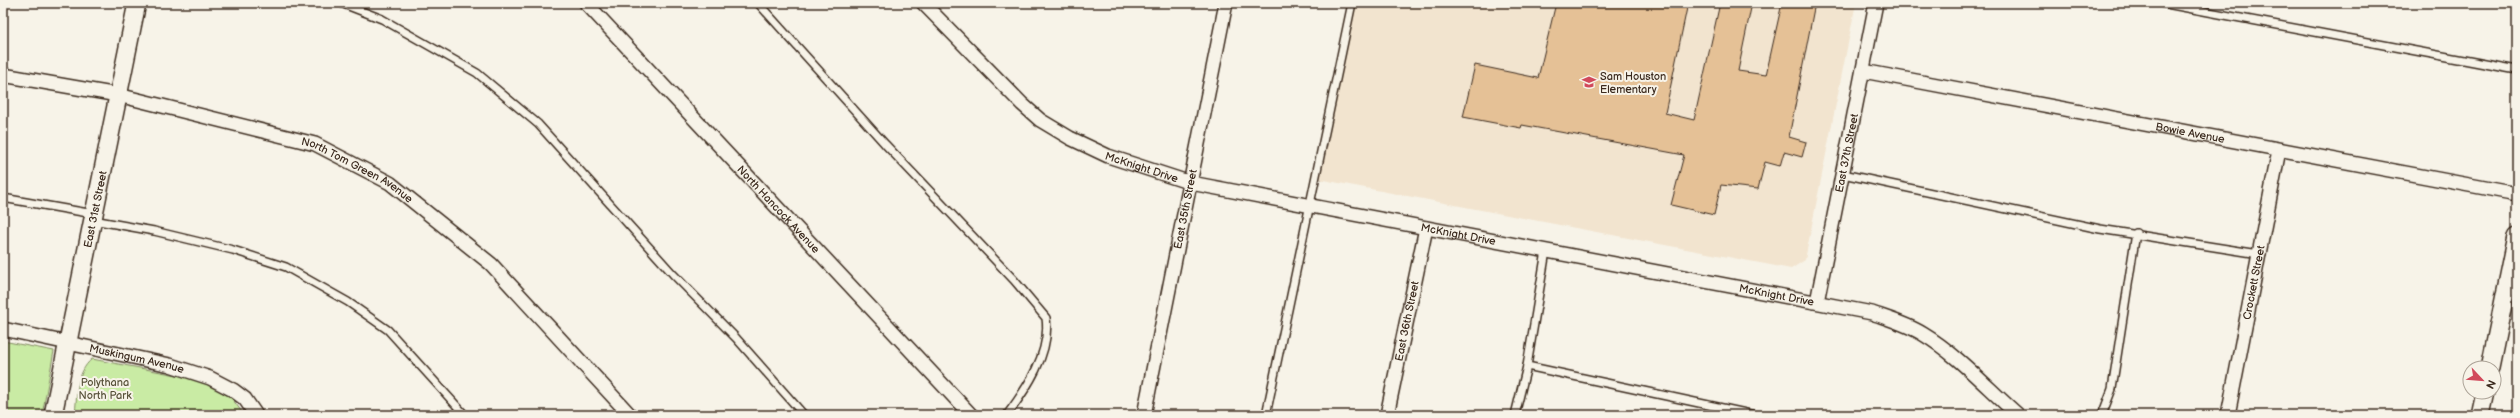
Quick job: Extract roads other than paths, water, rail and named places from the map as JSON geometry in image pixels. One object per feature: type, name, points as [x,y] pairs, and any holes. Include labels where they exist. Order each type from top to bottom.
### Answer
[{"type":"street","name":"East 31st Street","points":[[53,415],[137,3]]},
{"type":"street","name":"North Hancock Avenue","points":[[586,3],[971,415]]},
{"type":"street","name":"McKnight Drive","points":[[923,3],[1022,104],[1040,120],[1070,138],[1108,156],[1191,183],[1872,313],[1898,321],[1922,333],[1944,349],[2018,415]]},
{"type":"street","name":"East 35th Street","points":[[1144,415],[1226,3]]},
{"type":"street","name":"East 37th Street","points":[[1817,302],[1876,3]]},
{"type":"street","name":"Bowie Avenue","points":[[1863,71],[2517,194]]},
{"type":"street","name":"North Tom Green Avenue","points":[[3,75],[118,95],[315,144],[390,183],[491,264],[630,415]]},
{"type":"street","name":"Crockett Street","points":[[2228,415],[2279,150]]},
{"type":"street","name":"East 36th Street","points":[[1387,415],[1426,228]]},
{"type":"street","points":[[2492,360],[2517,236]]},
{"type":"street","name":"Muskingum Avenue","points":[[3,329],[68,341],[170,365],[210,378],[233,390],[244,399],[256,415]]},
{"type":"street","points":[[2480,415],[2483,400]]},
{"type":"lane","points":[[341,3],[382,19],[477,74],[538,124],[672,274],[736,338],[804,415]]},
{"type":"lane","points":[[758,3],[885,144],[1014,280],[1046,318],[1045,338],[1033,376],[1008,415]]},
{"type":"lane","points":[[1266,415],[1352,3]]},
{"type":"lane","points":[[2161,3],[2517,70]]},
{"type":"lane","points":[[1843,174],[2093,227],[2259,254]]},
{"type":"lane","points":[[3,198],[93,217],[233,250],[286,267],[348,302],[388,330],[465,415]]},
{"type":"lane","points":[[2102,415],[2112,389],[2136,233]]},
{"type":"lane","points":[[1515,415],[1527,366],[1546,251]]},
{"type":"lane","points":[[1527,366],[1755,415]]},
{"type":"place","name":"Sam Houston Elementary","points":[[1589,82]]},
{"type":"park label","name":"Polythana North Park","points":[[105,388]]}]
